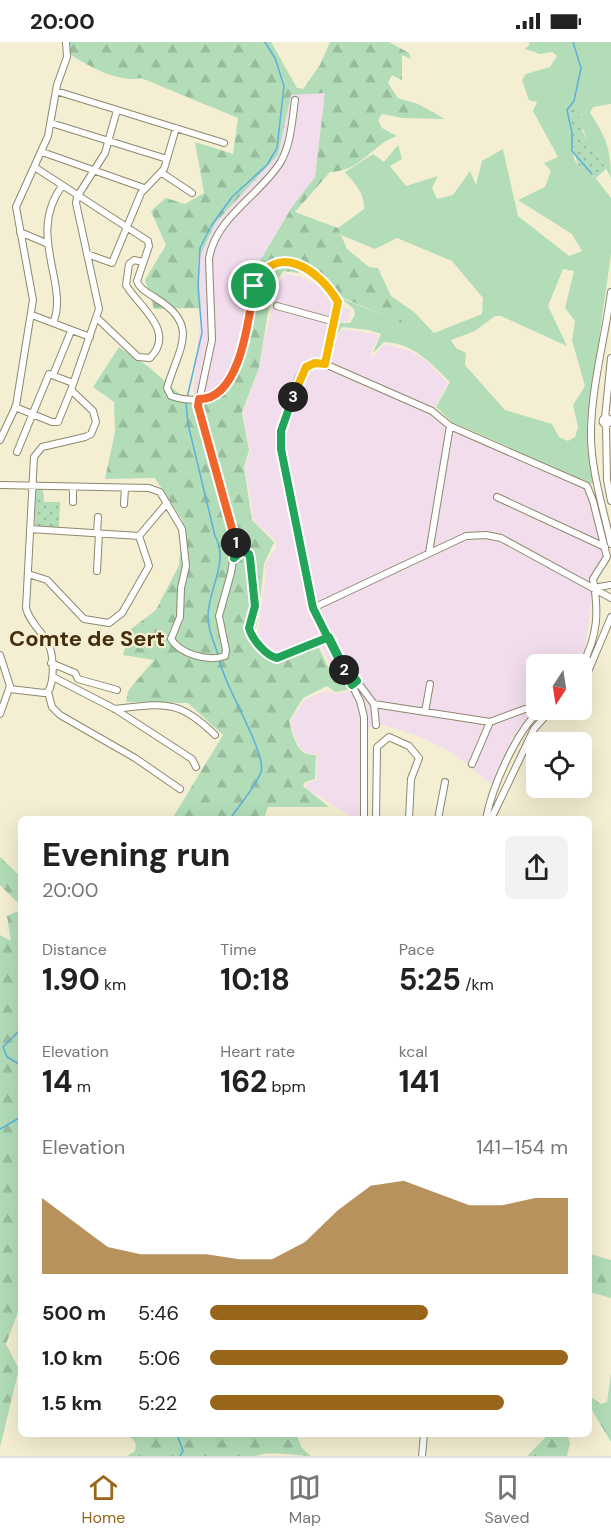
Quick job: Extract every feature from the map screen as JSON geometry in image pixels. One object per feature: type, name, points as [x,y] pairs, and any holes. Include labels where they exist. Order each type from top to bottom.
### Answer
[{"type":"street","points":[[0,440],[15,407],[32,315],[33,293],[16,207],[36,168],[51,123],[56,91],[67,57],[66,42]]},
{"type":"street","points":[[56,91],[224,143]]},
{"type":"street","points":[[0,485],[155,489],[167,503],[182,529],[186,566],[181,588],[180,617],[171,639],[175,645],[206,658],[218,658],[226,654],[219,616],[236,542],[198,406],[212,340],[208,266],[212,246],[223,226],[282,159],[290,137],[295,100]]},
{"type":"street","points":[[15,407],[52,422],[58,422],[97,318],[99,309],[76,197],[93,171],[108,141],[117,110]]},
{"type":"street","points":[[51,123],[167,159]]},
{"type":"street","points":[[87,254],[112,263],[144,188],[162,173],[176,128]]},
{"type":"street","points":[[42,152],[144,188]]},
{"type":"street","points":[[36,168],[76,197],[148,241],[149,246],[137,275],[139,286],[169,306],[180,318],[185,330],[167,388],[177,398],[199,399],[218,394],[231,378],[250,318],[254,286],[259,275],[276,262],[288,262],[301,266],[327,284],[338,302],[325,364]]},
{"type":"street","points":[[162,173],[192,193]]},
{"type":"street","points":[[52,323],[58,310],[46,243],[52,205],[62,186]]},
{"type":"street","points":[[20,232],[46,243]]},
{"type":"street","points":[[97,318],[138,357],[150,358],[155,353],[159,338],[155,323],[144,305],[126,285],[129,264],[134,260],[142,262]]},
{"type":"street","points":[[586,654],[596,624],[598,599],[593,588],[593,579],[607,557],[608,546],[590,432],[592,405],[611,292]]},
{"type":"street","points":[[277,306],[335,322]]},
{"type":"street","points":[[606,332],[611,313]]},
{"type":"street","points":[[32,315],[90,338]]},
{"type":"street","points":[[53,375],[71,331]]},
{"type":"street","points":[[611,358],[607,480],[611,501]]},
{"type":"street","points":[[364,816],[364,717],[362,707],[354,683],[313,608],[280,441],[283,424],[304,370],[315,363],[325,364],[432,411],[450,426],[587,486],[608,546]]},
{"type":"street","points":[[17,452],[49,374],[73,383]]},
{"type":"street","points":[[71,390],[96,416],[94,429],[85,437],[42,447],[37,452],[30,529],[28,615],[50,646],[52,677],[48,692],[52,707],[64,719],[135,759],[180,789]]},
{"type":"street","points":[[429,553],[450,426]]},
{"type":"street","points":[[73,487],[73,502]]},
{"type":"street","points":[[124,504],[125,488]]},
{"type":"street","points":[[497,497],[608,546]]},
{"type":"street","points":[[139,536],[167,503]]},
{"type":"street","points":[[98,517],[98,571]]},
{"type":"street","points":[[30,529],[139,536]]},
{"type":"street","points":[[28,574],[46,580],[84,619],[109,623],[122,614],[149,566],[139,536]]},
{"type":"street","points":[[313,608],[466,536],[494,536],[611,598],[611,584],[593,588]]},
{"type":"street","points":[[236,542],[249,554],[255,606],[249,628],[264,649],[277,658],[329,637]]},
{"type":"street","points":[[234,558],[240,552],[249,554]]},
{"type":"street","points":[[592,662],[611,617]]},
{"type":"street","points":[[0,655],[7,670],[10,689],[0,714]]},
{"type":"street","points":[[51,663],[75,673],[78,679],[117,690]]},
{"type":"street","points":[[52,677],[115,709],[192,759],[196,767]]},
{"type":"street","points":[[354,683],[374,704],[490,722],[526,709]]},
{"type":"street","points":[[425,712],[430,684]]},
{"type":"street","points":[[10,689],[36,694],[48,692]]},
{"type":"street","points":[[374,704],[376,725]]},
{"type":"street","points":[[115,709],[175,706],[200,720],[214,735]]},
{"type":"street","points":[[487,816],[514,748],[530,720]]},
{"type":"street","points":[[492,816],[534,729],[542,720]]},
{"type":"street","points":[[472,764],[490,722]]},
{"type":"street","points":[[376,816],[377,747],[389,737],[409,746],[418,758],[411,779],[409,816]]},
{"type":"street","points":[[439,816],[445,782]]},
{"type":"street","points":[[422,1456],[423,1437]]},
{"type":"shaded area","points":[[325,92],[315,177],[292,207],[250,278],[246,345],[236,376],[225,395],[207,403],[192,405],[201,308],[198,261],[216,222],[278,155],[291,95]]},
{"type":"shaded area","points":[[285,274],[299,276],[322,289],[332,304],[350,309],[348,322],[338,322],[333,346],[342,329],[379,335],[370,355],[372,357],[385,344],[410,351],[427,361],[448,383],[435,407],[445,427],[581,486],[588,495],[603,556],[591,577],[592,596],[585,649],[582,654],[526,654],[526,720],[518,730],[492,785],[452,752],[415,735],[380,724],[367,728],[368,816],[351,816],[305,788],[307,783],[317,780],[317,754],[309,754],[299,747],[290,722],[304,700],[325,691],[335,694],[351,691],[342,673],[335,675],[318,641],[274,656],[259,640],[258,632],[266,575],[265,564],[276,548],[275,540],[254,521],[245,467],[250,450],[243,412],[262,360],[263,345],[279,282]]},
{"type":"green space","points":[[69,42],[261,42],[288,86],[303,89],[320,65],[330,42],[389,42],[409,53],[411,59],[402,55],[402,80],[392,75],[388,83],[398,98],[418,104],[445,119],[403,118],[382,114],[378,120],[382,128],[397,136],[380,145],[358,163],[341,171],[330,172],[295,212],[338,228],[347,249],[369,267],[404,325],[337,295],[325,279],[304,265],[299,273],[284,271],[278,278],[268,312],[259,368],[242,412],[249,450],[244,467],[252,520],[274,542],[264,564],[258,620],[252,642],[274,662],[318,646],[333,677],[341,674],[348,690],[335,692],[327,686],[303,698],[289,721],[294,739],[300,749],[316,755],[315,779],[305,782],[303,786],[329,807],[268,807],[265,816],[174,816],[223,735],[188,703],[126,702],[128,691],[154,660],[123,655],[131,629],[156,610],[179,565],[183,521],[155,478],[105,479],[115,432],[114,402],[93,387],[119,347],[149,367],[192,405],[207,403],[225,395],[236,376],[246,345],[250,278],[292,207],[315,177],[325,93],[291,95],[278,155],[216,222],[198,261],[201,308],[154,309],[145,280],[166,245],[151,211],[166,198],[185,204],[204,193],[195,142],[233,154],[238,118],[141,78],[113,76],[69,54]]},
{"type":"green space","points":[[261,42],[271,42],[297,88],[288,86]]},
{"type":"green space","points":[[528,42],[611,42],[611,104],[593,107],[590,113],[606,144],[611,178],[593,144],[586,141],[584,130],[572,122],[574,159],[581,169],[591,172],[611,198],[611,254],[587,424],[595,485],[452,422],[436,407],[450,382],[413,350],[384,342],[373,353],[381,334],[369,330],[342,327],[335,339],[339,323],[350,323],[355,315],[354,309],[339,297],[403,324],[369,267],[378,268],[391,296],[414,312],[434,333],[482,314],[483,298],[452,261],[397,238],[375,249],[341,235],[338,228],[364,209],[361,193],[345,172],[373,154],[384,162],[398,145],[402,159],[390,166],[406,186],[438,176],[432,188],[437,199],[453,195],[470,171],[476,185],[482,161],[503,149],[518,216],[569,256],[582,251],[572,234],[518,200],[545,187],[551,171],[544,163],[558,157],[533,111],[537,102],[529,100],[522,80],[526,74],[550,67],[557,56],[552,52],[540,54],[525,49],[530,44]],"holes":[[[563,269],[574,271],[565,308],[575,321],[572,340],[585,386],[573,405],[578,427],[575,437],[568,441],[559,437],[552,424],[505,410],[465,365],[466,353],[456,348],[451,340],[475,331],[495,316],[501,316],[567,346],[548,306]]]},
{"type":"green space","points":[[576,108],[586,141],[593,143],[606,169],[596,178],[591,172],[581,169],[575,155],[571,126],[566,111]]},
{"type":"green space","points":[[43,489],[44,502],[60,502],[59,528],[35,526],[35,491]]},
{"type":"green space","points":[[0,857],[18,874],[18,903],[0,885]]},
{"type":"green space","points":[[18,911],[18,1312],[6,1344],[18,1367],[18,1373],[0,1447],[0,935],[11,941],[7,916]]},
{"type":"green space","points":[[592,1255],[611,1260],[611,1298],[592,1293]]},
{"type":"green space","points":[[611,1373],[611,1442],[592,1410],[592,1397],[601,1404],[607,1402]]},
{"type":"green space","points":[[130,1437],[297,1437],[302,1448],[311,1456],[275,1453],[256,1456],[127,1456],[135,1451],[136,1445]]},
{"type":"green space","points":[[546,1437],[568,1437],[570,1443],[567,1456],[527,1456]]},
{"type":"waterway","points":[[187,398],[202,333],[198,287],[200,248],[211,226],[232,197],[267,165],[277,148],[284,86],[275,58],[265,42]]},
{"type":"waterway","points":[[573,42],[581,68],[574,101],[567,110],[572,133],[572,151],[592,174]]},
{"type":"waterway","points":[[186,402],[188,424],[219,546],[219,566],[208,618],[210,632],[218,654]]},
{"type":"waterway","points":[[219,659],[222,671],[252,735],[261,763],[258,778],[232,816]]},
{"type":"waterway","points":[[18,1032],[3,1047],[7,1057],[18,1063]]},
{"type":"waterway","points":[[0,1129],[18,1119]]},
{"type":"waterway","points":[[178,1437],[183,1451],[180,1456]]},
{"type":"district","name":"Comte de Sert","points":[[87,638]]},
{"type":"route","points":[[254,286],[250,318],[233,374],[218,394],[203,400],[199,399],[198,406],[236,542],[234,558],[240,552],[249,554],[255,600],[255,612],[249,624],[249,632],[273,658],[287,655],[329,637],[340,659],[357,681],[352,685],[345,674],[340,659],[329,637],[313,608],[280,441],[283,424],[304,370],[308,365],[318,362],[325,364],[338,302],[327,284],[301,266],[288,262],[276,262],[268,266],[259,275],[254,286]]}]
